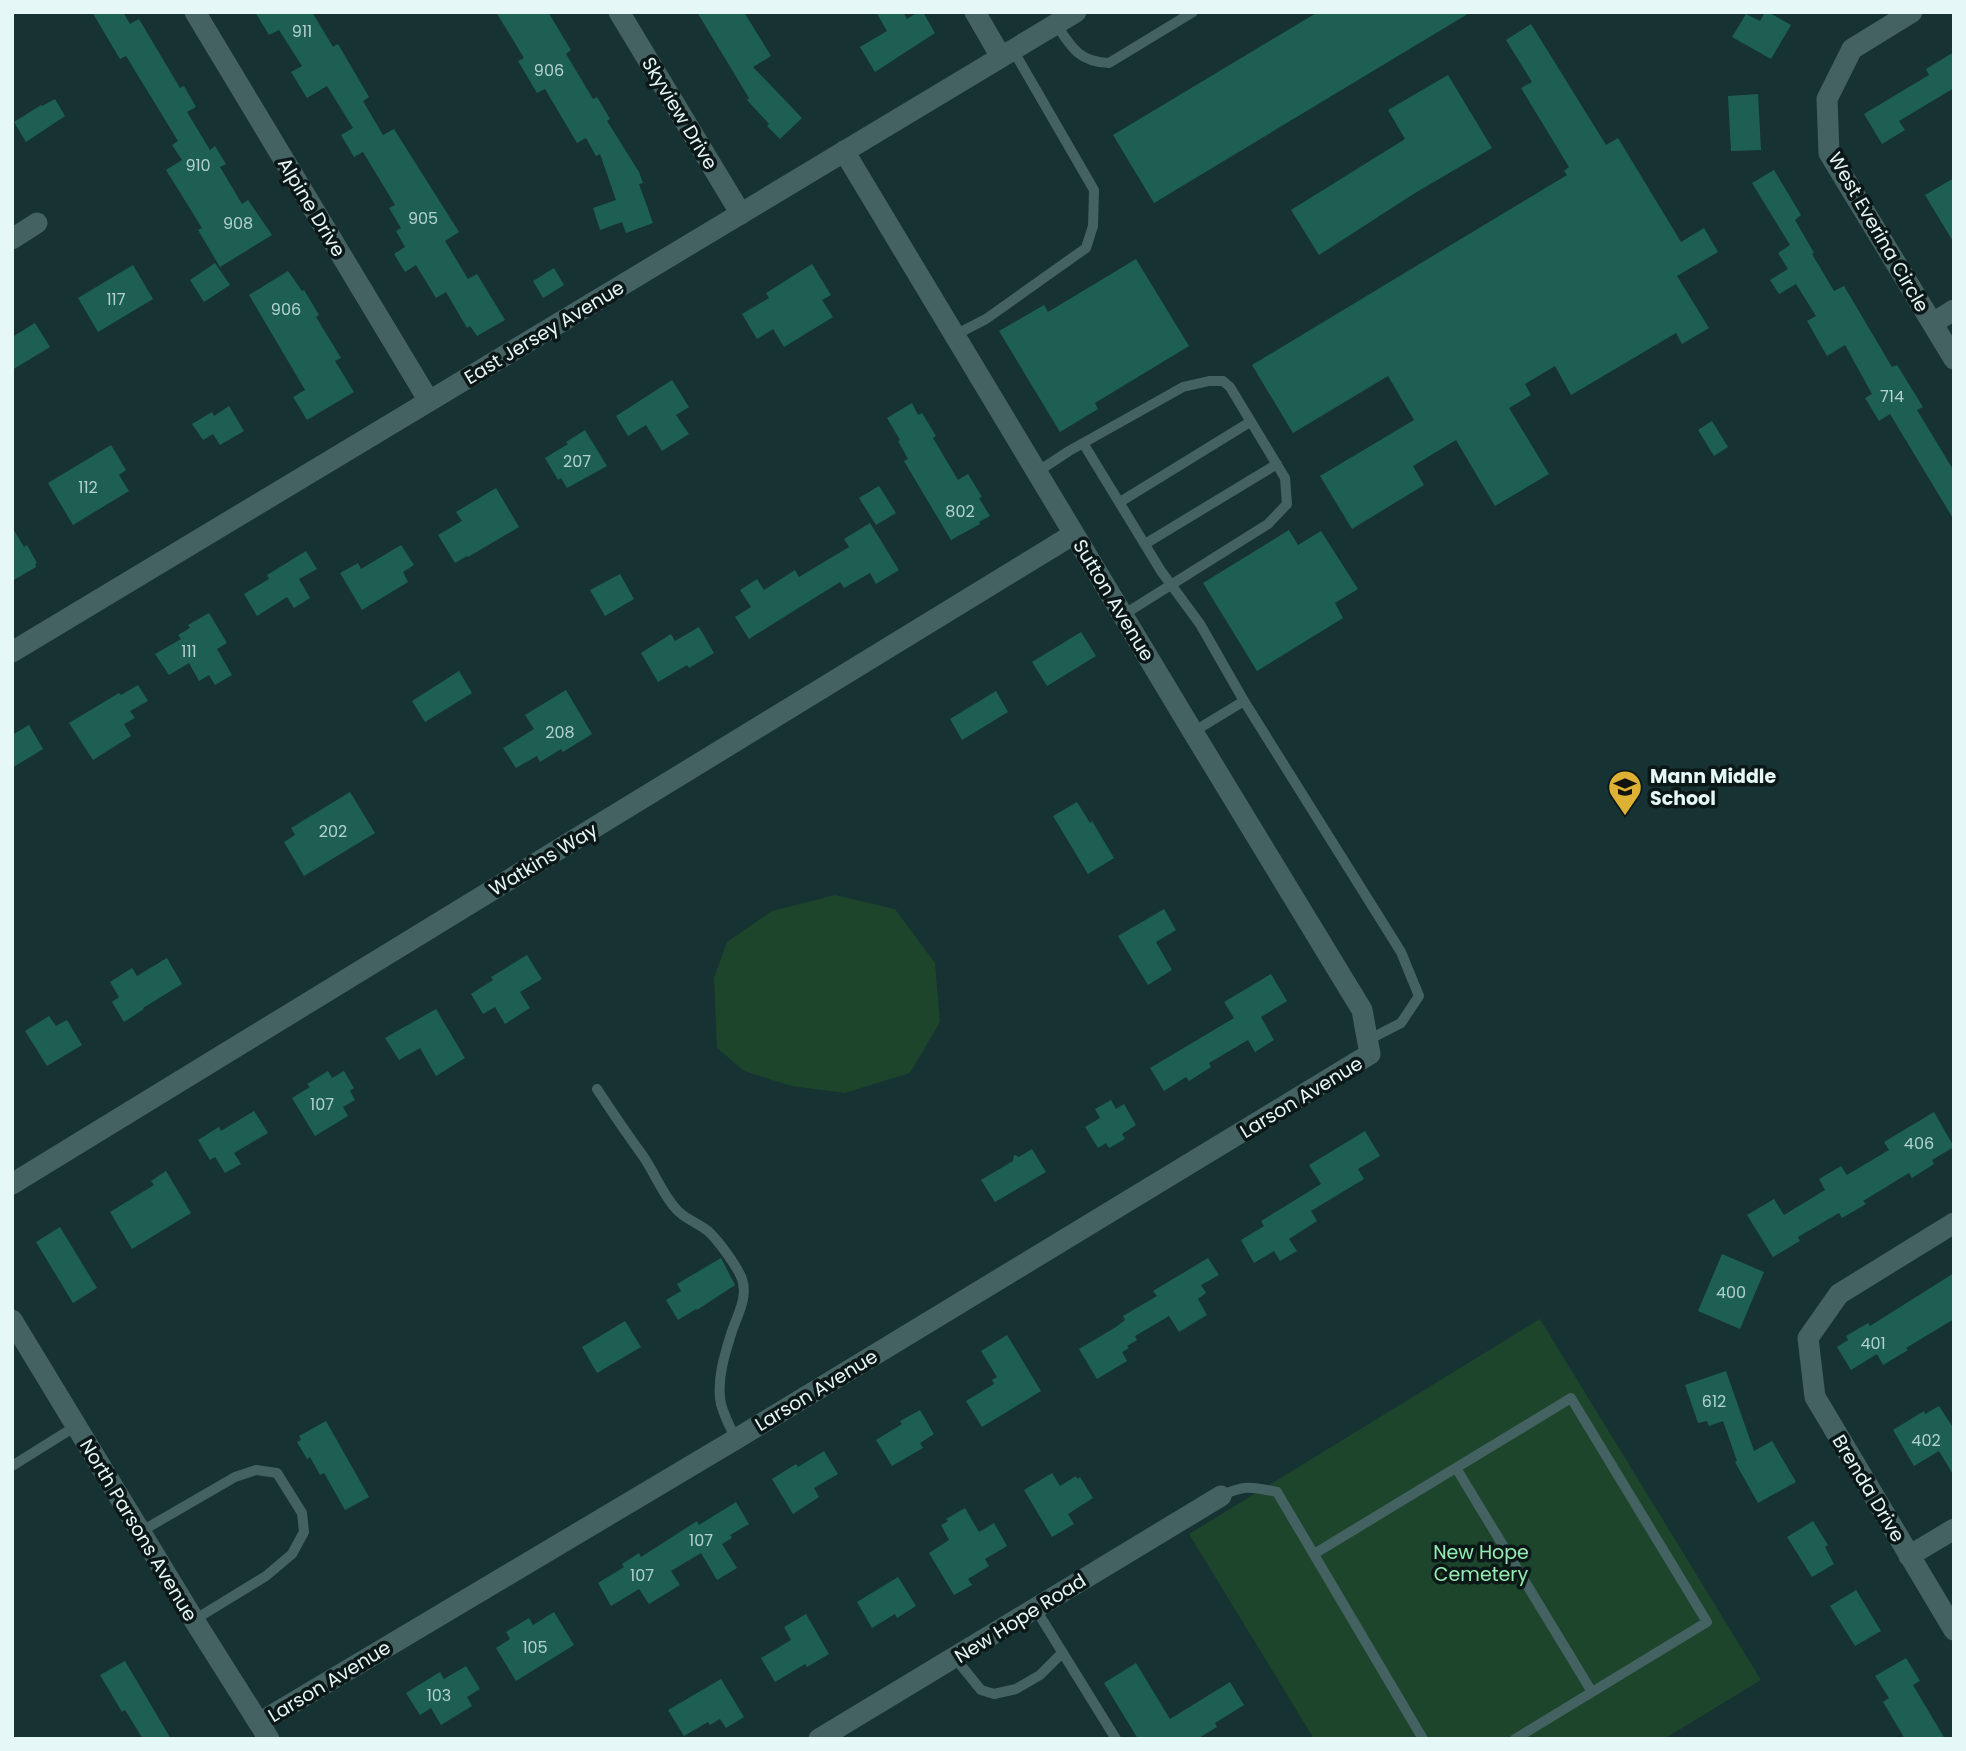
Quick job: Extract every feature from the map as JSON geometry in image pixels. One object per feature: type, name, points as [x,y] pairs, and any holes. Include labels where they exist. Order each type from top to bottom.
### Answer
[{"type":"street","name":"Alpine Drive","points":[[195,12],[429,401]]},
{"type":"street","name":"Skyview Drive","points":[[620,12],[741,214]]},
{"type":"street","points":[[975,12],[1007,54]]},
{"type":"street","name":"East Jersey Avenue","points":[[12,652],[1076,12]]},
{"type":"street","name":"West Everina Circle","points":[[1912,12],[1852,49],[1827,99],[1829,153],[1954,359]]},
{"type":"street","name":"Sutton Avenue","points":[[845,151],[1362,1010],[1369,1047]]},
{"type":"street","points":[[12,239],[37,223]]},
{"type":"street","points":[[1933,323],[1954,310]]},
{"type":"street","name":"Watkins Way","points":[[12,1184],[1074,534]]},
{"type":"street","name":"Larson Avenue","points":[[264,1731],[1369,1047]]},
{"type":"street","name":"Brenda Drive","points":[[1954,1223],[1839,1294],[1808,1338],[1815,1397],[1954,1630]]},
{"type":"street","name":"North Parsons Avenue","points":[[12,1320],[264,1731]]},
{"type":"street","name":"New Hope Road","points":[[819,1739],[1221,1496]]},
{"type":"street","points":[[1909,1556],[1954,1529]]},
{"type":"lane","points":[[1056,24],[1074,51],[1096,62],[1109,63],[1193,12]]},
{"type":"lane","points":[[955,335],[986,319],[1086,248],[1093,226],[1094,190],[1007,54]]},
{"type":"lane","points":[[1037,472],[1183,387],[1209,381],[1223,382],[1230,387],[1277,464],[1285,478],[1287,504],[1268,524],[1123,615]]},
{"type":"lane","points":[[1120,502],[1250,422]]},
{"type":"lane","points":[[1083,443],[1161,571],[1200,624],[1244,701],[1401,952],[1419,996],[1401,1023],[1369,1047]]},
{"type":"lane","points":[[1145,544],[1277,464]]},
{"type":"lane","points":[[1193,732],[1244,701]]},
{"type":"lane","points":[[597,1089],[644,1157],[662,1192],[678,1212],[709,1232],[742,1279],[742,1305],[728,1344],[720,1385],[720,1401],[736,1439]]},
{"type":"lane","points":[[1314,1554],[1571,1398],[1707,1622],[1514,1739]]},
{"type":"lane","points":[[12,1466],[76,1426]]},
{"type":"lane","points":[[1456,1468],[1592,1692]]},
{"type":"lane","points":[[140,1532],[235,1477],[256,1470],[277,1473],[302,1513],[304,1532],[292,1554],[266,1576],[194,1620]]},
{"type":"lane","points":[[1221,1496],[1236,1488],[1254,1487],[1277,1492],[1423,1739]]},
{"type":"lane","points":[[1035,1608],[1116,1739]]},
{"type":"lane","points":[[955,1658],[981,1690],[994,1694],[1016,1689],[1040,1675],[1062,1653]]},
{"type":"green space","points":[[835,895],[895,909],[935,963],[940,1022],[910,1073],[845,1093],[791,1086],[744,1071],[717,1048],[714,978],[727,942],[772,911]]},
{"type":"green space","name":"New Hope Cemetery","points":[[1540,1319],[1761,1680],[1664,1739],[1314,1739],[1189,1534]]},
{"type":"building","points":[[92,12],[123,12],[130,24],[139,19],[180,88],[184,86],[196,107],[187,112],[210,150],[215,146],[226,164],[220,167],[242,204],[248,200],[272,235],[220,267],[198,230],[202,228],[166,170],[182,160],[172,145],[178,141],[126,56],[120,59]]},
{"type":"building","points":[[255,12],[312,12],[333,47],[338,44],[369,97],[363,101],[383,135],[394,129],[459,232],[445,241],[468,279],[477,274],[505,320],[477,336],[470,326],[467,328],[446,292],[436,298],[416,265],[405,272],[394,254],[405,247],[396,231],[401,228],[389,208],[395,205],[363,152],[354,157],[341,135],[353,128],[327,86],[307,98],[291,72],[302,66],[279,30],[269,35]]},
{"type":"building","points":[[496,12],[548,12],[571,50],[566,54],[593,99],[597,97],[610,119],[607,121],[639,172],[643,183],[639,184],[653,223],[626,233],[622,222],[600,230],[593,208],[616,200],[600,154],[596,156],[586,138],[577,143],[545,89],[537,93],[518,61],[524,58]]},
{"type":"building","points":[[697,12],[744,12],[771,56],[753,67],[802,118],[780,139],[747,100],[749,98]]},
{"type":"building","points":[[876,12],[903,12],[907,19],[923,12],[935,33],[875,72],[860,47],[887,31]]},
{"type":"building","points":[[1318,12],[1471,12],[1154,203],[1113,135]]},
{"type":"building","points":[[1765,12],[1791,25],[1771,59],[1732,37],[1746,14],[1760,21]]},
{"type":"building","points":[[1531,24],[1606,145],[1618,138],[1681,242],[1704,228],[1718,252],[1677,276],[1709,328],[1682,344],[1676,333],[1571,395],[1555,366],[1525,384],[1531,395],[1509,408],[1549,474],[1495,506],[1456,440],[1413,466],[1424,485],[1352,529],[1320,476],[1414,420],[1388,376],[1293,433],[1252,365],[1567,175],[1564,171],[1569,167],[1521,88],[1532,82],[1506,40]]},
{"type":"building","points":[[1954,52],[1954,88],[1899,121],[1905,130],[1882,144],[1864,114],[1929,75],[1926,69]]},
{"type":"building","points":[[1448,75],[1492,148],[1415,193],[1319,255],[1291,210],[1405,139],[1388,110]]},
{"type":"building","points":[[1758,94],[1761,150],[1731,151],[1728,96]]},
{"type":"building","points":[[55,99],[65,116],[26,142],[14,122]]},
{"type":"building","points":[[1774,170],[1801,215],[1795,220],[1834,291],[1844,286],[1892,367],[1897,365],[1923,407],[1917,410],[1954,471],[1954,520],[1890,414],[1879,421],[1865,398],[1872,394],[1845,345],[1827,356],[1807,321],[1816,316],[1796,284],[1779,294],[1770,280],[1788,269],[1778,253],[1790,245],[1752,183]]},
{"type":"building","points":[[1954,178],[1954,243],[1925,195]]},
{"type":"building","points":[[1136,259],[1189,346],[1095,403],[1098,409],[1060,432],[999,331],[1044,305],[1048,312]]},
{"type":"building","points":[[215,263],[230,285],[204,302],[190,280]]},
{"type":"building","points":[[812,264],[831,295],[822,300],[833,317],[784,347],[773,329],[757,339],[742,314],[769,298],[766,293]]},
{"type":"building","points":[[133,265],[153,299],[98,332],[78,298]]},
{"type":"building","points":[[554,268],[564,285],[543,298],[533,281]]},
{"type":"building","points":[[288,271],[302,291],[304,290],[319,315],[316,317],[341,358],[335,361],[354,392],[307,420],[293,397],[305,390],[249,295]]},
{"type":"building","points":[[35,323],[50,347],[12,370],[12,337]]},
{"type":"building","points":[[672,380],[689,407],[676,415],[689,434],[662,451],[646,425],[628,436],[616,416]]},
{"type":"building","points":[[912,403],[918,415],[922,413],[936,436],[933,438],[958,480],[968,474],[990,516],[951,540],[904,461],[908,459],[887,418]]},
{"type":"building","points":[[229,406],[244,431],[220,445],[213,434],[203,440],[192,424],[212,412],[214,416]]},
{"type":"building","points":[[1712,421],[1728,447],[1714,456],[1698,430]]},
{"type":"building","points":[[585,430],[607,466],[567,488],[561,478],[558,480],[545,458]]},
{"type":"building","points":[[111,445],[126,470],[119,475],[129,491],[73,525],[48,483]]},
{"type":"building","points":[[879,486],[896,513],[876,525],[859,498]]},
{"type":"building","points":[[496,488],[519,527],[455,563],[438,535],[462,521],[456,512]]},
{"type":"building","points":[[870,523],[899,570],[876,584],[870,573],[844,588],[840,582],[749,639],[735,617],[751,607],[740,590],[757,579],[764,590],[795,570],[799,577],[849,547],[844,539]]},
{"type":"building","points":[[12,527],[37,563],[36,567],[12,581]]},
{"type":"building","points":[[1289,530],[1298,545],[1321,531],[1358,589],[1335,603],[1343,618],[1257,671],[1203,583]]},
{"type":"building","points":[[401,545],[414,565],[403,572],[408,582],[362,610],[340,573],[358,563],[361,569]]},
{"type":"building","points":[[306,551],[317,569],[299,579],[310,598],[294,608],[287,597],[257,616],[244,594],[269,579],[267,575]]},
{"type":"building","points":[[620,574],[634,599],[605,616],[590,590]]},
{"type":"building","points":[[209,613],[227,643],[217,649],[232,675],[215,685],[209,675],[199,681],[189,663],[169,675],[155,654],[181,639],[178,635],[190,628],[188,625]]},
{"type":"building","points":[[699,627],[714,653],[658,682],[641,653],[671,634],[675,641]]},
{"type":"building","points":[[1081,632],[1096,656],[1047,686],[1032,662]]},
{"type":"building","points":[[459,671],[472,693],[425,722],[412,701]]},
{"type":"building","points":[[138,685],[148,701],[130,711],[135,718],[124,724],[131,736],[93,760],[69,723],[119,693],[121,695]]},
{"type":"building","points":[[566,690],[592,734],[563,752],[561,749],[540,762],[537,756],[516,768],[503,748],[534,729],[525,715]]},
{"type":"building","points":[[996,691],[1008,712],[962,740],[950,719]]},
{"type":"building","points":[[29,725],[43,749],[12,768],[12,735]]},
{"type":"building","points":[[350,792],[375,833],[304,876],[284,842],[295,835],[291,828]]},
{"type":"building","points":[[1077,802],[1114,858],[1088,874],[1053,816]]},
{"type":"building","points":[[1164,909],[1176,930],[1156,942],[1172,970],[1148,985],[1118,936]]},
{"type":"building","points":[[527,955],[542,979],[520,992],[530,1008],[505,1024],[495,1007],[483,1014],[471,994],[493,980],[491,977]]},
{"type":"building","points":[[167,958],[182,984],[124,1022],[112,1002],[119,997],[110,982],[132,968],[137,976]]},
{"type":"building","points":[[1271,974],[1287,1001],[1261,1017],[1274,1040],[1255,1052],[1248,1040],[1209,1063],[1211,1067],[1189,1081],[1186,1077],[1164,1091],[1150,1068],[1234,1018],[1224,1002]]},
{"type":"building","points":[[436,1009],[465,1058],[436,1076],[420,1048],[399,1060],[385,1038]]},
{"type":"building","points":[[49,1016],[56,1026],[67,1020],[82,1045],[47,1066],[25,1031]]},
{"type":"building","points":[[328,1071],[332,1078],[344,1071],[354,1088],[350,1091],[355,1100],[343,1107],[348,1116],[315,1136],[292,1098],[310,1087],[307,1084]]},
{"type":"building","points":[[1111,1100],[1116,1109],[1124,1104],[1136,1125],[1122,1134],[1125,1139],[1109,1148],[1106,1143],[1098,1148],[1085,1127],[1100,1118],[1095,1109]]},
{"type":"building","points":[[254,1111],[268,1133],[234,1153],[241,1164],[225,1173],[215,1157],[210,1160],[198,1140],[219,1127],[221,1131]]},
{"type":"building","points":[[1934,1112],[1954,1147],[1932,1160],[1934,1164],[1912,1178],[1909,1173],[1863,1201],[1866,1204],[1842,1218],[1839,1213],[1798,1237],[1800,1241],[1773,1257],[1747,1215],[1774,1199],[1784,1215],[1825,1190],[1819,1179],[1841,1166],[1847,1175],[1889,1150],[1884,1142]]},
{"type":"building","points":[[1365,1131],[1380,1156],[1358,1169],[1364,1179],[1311,1211],[1317,1221],[1289,1239],[1297,1251],[1280,1261],[1274,1251],[1254,1263],[1241,1240],[1264,1226],[1261,1221],[1321,1184],[1309,1165]]},
{"type":"building","points":[[1032,1149],[1046,1172],[995,1202],[981,1180],[1013,1161],[1014,1155],[1019,1157]]},
{"type":"building","points":[[166,1171],[191,1213],[132,1249],[110,1212],[154,1185],[151,1181]]},
{"type":"building","points":[[60,1227],[97,1288],[73,1303],[36,1242]]},
{"type":"building","points":[[1722,1254],[1764,1272],[1740,1329],[1698,1311]]},
{"type":"building","points":[[721,1258],[735,1285],[678,1320],[666,1300],[681,1291],[677,1284]]},
{"type":"building","points":[[1208,1258],[1219,1275],[1201,1285],[1206,1293],[1198,1299],[1207,1315],[1179,1332],[1169,1316],[1135,1336],[1137,1340],[1122,1352],[1127,1361],[1097,1379],[1079,1349],[1116,1327],[1125,1320],[1123,1316],[1157,1296],[1153,1291]]},
{"type":"building","points":[[1954,1273],[1954,1319],[1883,1365],[1877,1354],[1851,1370],[1837,1347],[1848,1340],[1846,1336],[1868,1323],[1870,1326]]},
{"type":"building","points":[[625,1321],[641,1347],[597,1373],[582,1347]]},
{"type":"building","points":[[1007,1335],[1041,1391],[982,1427],[966,1401],[994,1384],[992,1380],[997,1377],[981,1351]]},
{"type":"building","points":[[1726,1371],[1754,1451],[1772,1441],[1796,1482],[1758,1503],[1735,1462],[1737,1461],[1723,1421],[1709,1426],[1707,1421],[1698,1423],[1685,1385]]},
{"type":"building","points":[[1939,1406],[1954,1429],[1954,1476],[1939,1451],[1914,1466],[1893,1430],[1924,1411],[1925,1414]]},
{"type":"building","points":[[920,1410],[934,1434],[920,1443],[923,1448],[892,1466],[876,1440],[902,1424],[900,1421]]},
{"type":"building","points":[[326,1421],[369,1497],[345,1510],[324,1473],[320,1475],[297,1442],[301,1440],[299,1436]]},
{"type":"building","points":[[824,1451],[838,1474],[814,1488],[819,1497],[793,1514],[772,1479]]},
{"type":"building","points":[[1052,1473],[1060,1486],[1076,1476],[1077,1479],[1080,1477],[1093,1498],[1068,1514],[1074,1524],[1052,1537],[1024,1490]]},
{"type":"building","points":[[736,1502],[749,1524],[730,1535],[732,1538],[722,1544],[737,1568],[717,1580],[701,1553],[671,1571],[680,1585],[649,1604],[639,1589],[611,1606],[598,1583],[624,1567],[622,1564],[639,1553],[641,1557],[697,1521],[699,1525]]},
{"type":"building","points":[[965,1508],[979,1532],[994,1523],[1007,1546],[985,1559],[989,1566],[968,1579],[972,1585],[954,1595],[929,1553],[949,1540],[941,1525]]},
{"type":"building","points":[[1813,1521],[1828,1545],[1825,1547],[1834,1564],[1812,1577],[1787,1537]]},
{"type":"building","points":[[898,1577],[916,1606],[897,1618],[895,1614],[872,1628],[857,1602]]},
{"type":"building","points":[[1856,1590],[1881,1631],[1855,1646],[1830,1606]]},
{"type":"building","points":[[554,1612],[574,1645],[516,1681],[496,1648],[510,1639],[506,1632],[529,1618],[533,1625]]},
{"type":"building","points":[[806,1614],[829,1654],[807,1667],[805,1664],[775,1682],[761,1658],[791,1640],[784,1627]]},
{"type":"building","points":[[1906,1658],[1920,1681],[1913,1685],[1945,1739],[1905,1739],[1883,1702],[1889,1698],[1875,1676]]},
{"type":"building","points":[[125,1661],[171,1739],[143,1739],[125,1710],[122,1712],[100,1675]]},
{"type":"building","points":[[1136,1663],[1170,1719],[1230,1682],[1244,1705],[1215,1723],[1217,1727],[1197,1739],[1138,1739],[1104,1683]]},
{"type":"building","points":[[466,1666],[480,1689],[467,1697],[472,1706],[441,1725],[431,1708],[420,1715],[406,1693],[440,1672],[444,1679]]},
{"type":"building","points":[[721,1679],[744,1717],[726,1728],[720,1719],[710,1725],[708,1722],[684,1736],[668,1710]]},
{"type":"place","name":"Mann Middle School","points":[[1625,817]]}]
